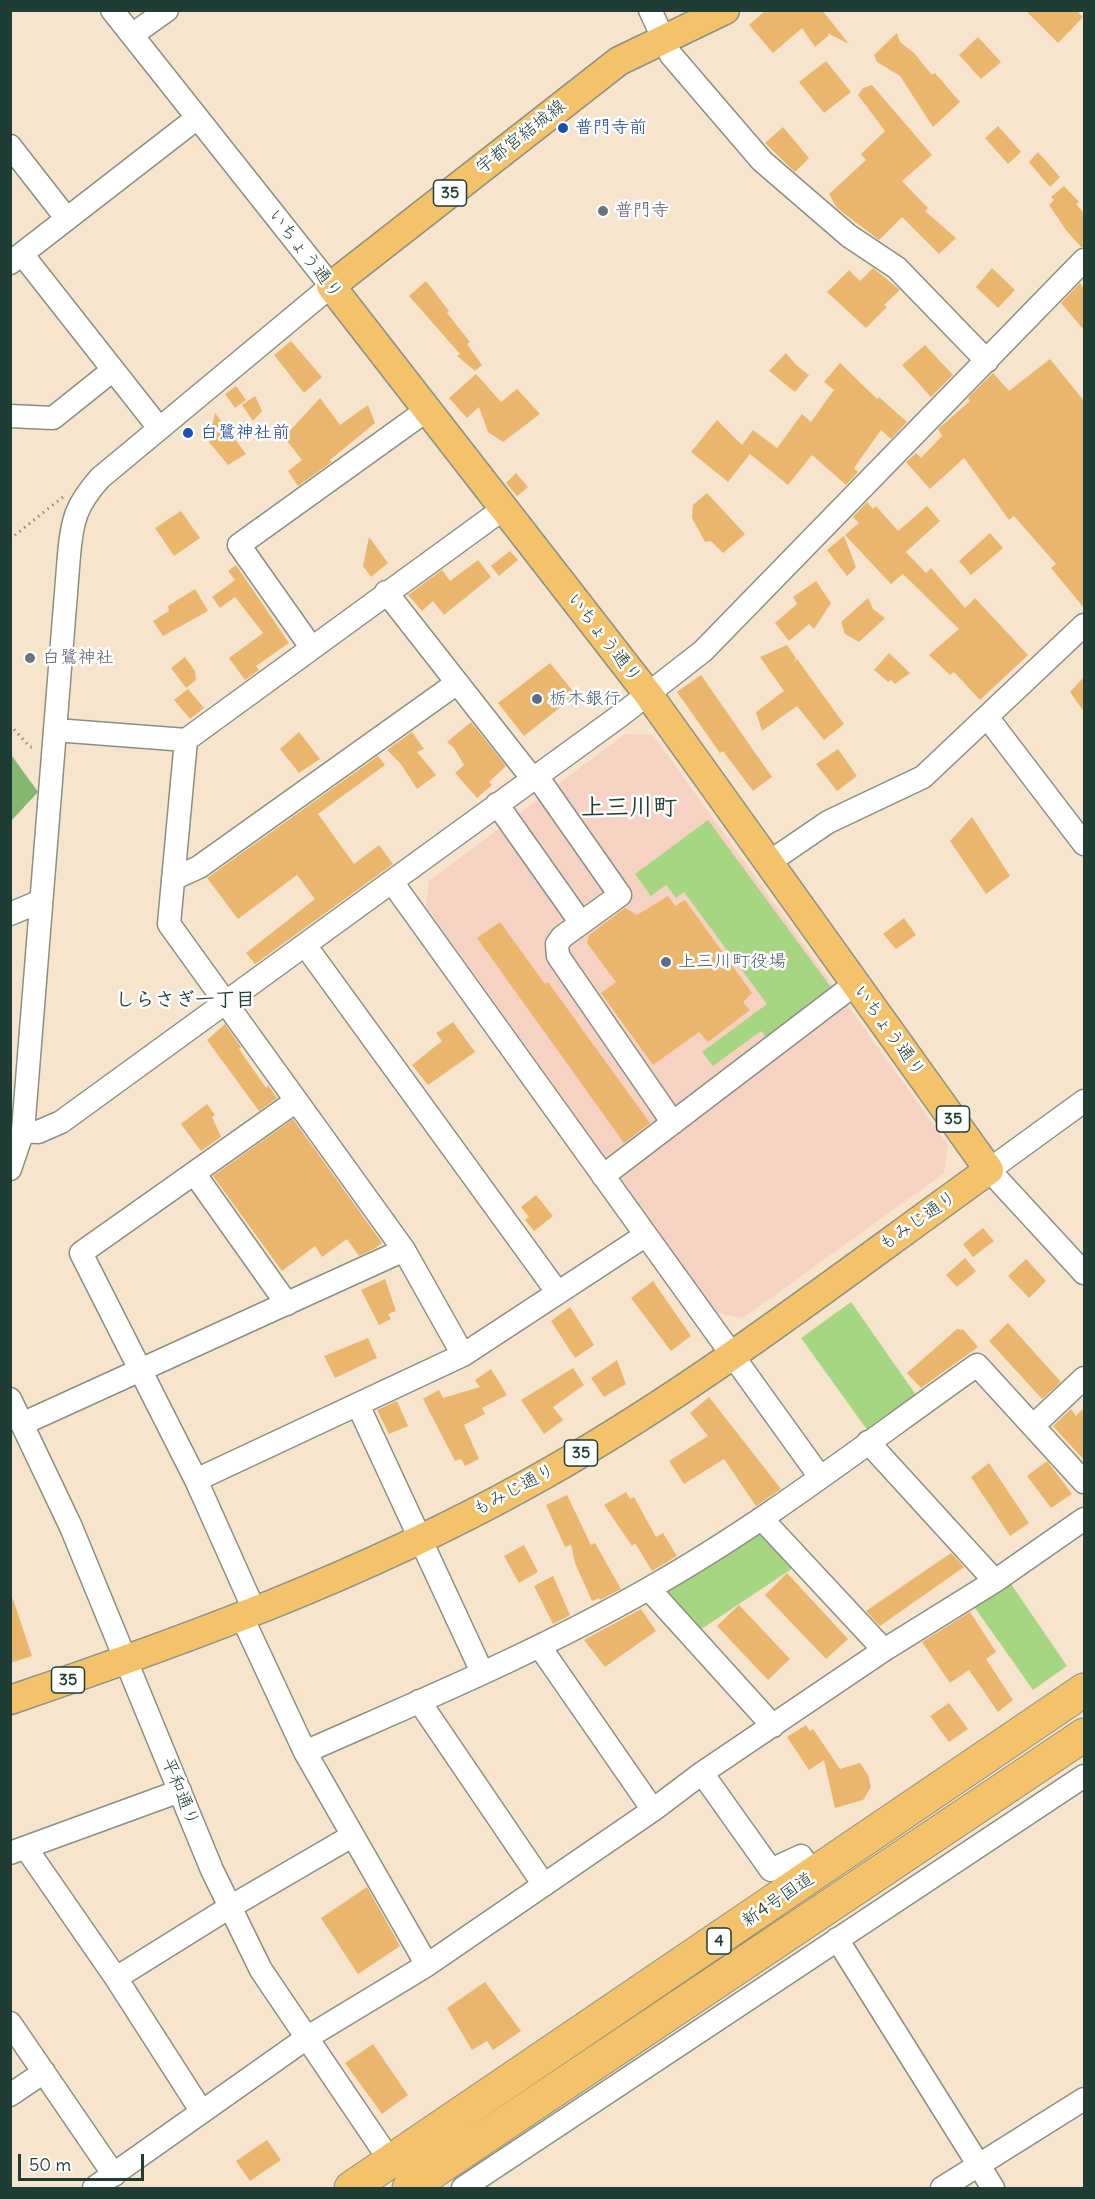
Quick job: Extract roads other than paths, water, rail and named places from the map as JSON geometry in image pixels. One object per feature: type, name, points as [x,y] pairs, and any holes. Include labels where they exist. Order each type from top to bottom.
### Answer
[{"type":"highway","name":"新4号国道","points":[[403,2180],[815,1876],[1084,1690]]},
{"type":"highway","name":"新4号国道","points":[[351,2188],[403,2180],[516,2134],[1084,1735]]},
{"type":"main road","name":"宇都宮結城線","points":[[331,286],[619,61],[725,10]]},
{"type":"main road","name":"いちょう通り","points":[[331,286],[648,694],[989,1170]]},
{"type":"main road","name":"もみじ通り","points":[[10,1700],[248,1615],[420,1539],[577,1456],[651,1410],[989,1170]]},
{"type":"street","name":"いちょう通り","points":[[112,10],[331,286]]},
{"type":"street","points":[[132,35],[167,10]]},
{"type":"street","points":[[650,10],[671,55],[694,85],[762,161],[849,236],[897,268],[987,361]]},
{"type":"street","points":[[159,428],[113,370],[16,258],[197,118]]},
{"type":"street","points":[[10,146],[68,219]]},
{"type":"street","points":[[23,1131],[38,1132],[61,1122],[392,882],[704,651],[1083,265]]},
{"type":"street","points":[[10,1169],[23,1131],[41,901],[49,739],[70,545],[76,512],[83,497],[100,478],[331,286]]},
{"type":"street","points":[[10,416],[52,418],[113,370]]},
{"type":"street","points":[[311,647],[239,545],[427,410]]},
{"type":"street","points":[[49,739],[186,740],[386,592],[503,509]]},
{"type":"street","points":[[386,592],[534,777],[620,895],[580,923],[556,944],[558,956],[673,1123]]},
{"type":"street","points":[[768,863],[828,822],[923,777],[1084,625]]},
{"type":"street","points":[[173,879],[200,867],[457,683]]},
{"type":"street","points":[[987,717],[1084,844]]},
{"type":"street","points":[[186,740],[169,924],[404,1250],[463,1355]]},
{"type":"street","points":[[497,804],[580,923]]},
{"type":"street","points":[[392,882],[820,1477]]},
{"type":"street","points":[[10,914],[41,901]]},
{"type":"street","points":[[305,945],[558,1293]]},
{"type":"street","points":[[603,1176],[855,984]]},
{"type":"street","points":[[296,1101],[81,1253],[196,1480],[248,1615],[305,1752],[426,1965]]},
{"type":"street","name":"もみじ通り","points":[[989,1170],[1084,1101]]},
{"type":"street","name":"いちょう通り","points":[[989,1170],[1084,1273]]},
{"type":"street","points":[[194,1173],[287,1304]]},
{"type":"street","points":[[196,1480],[463,1355],[646,1235]]},
{"type":"street","points":[[24,1423],[404,1250]]},
{"type":"street","points":[[305,1752],[540,1647],[649,1589],[762,1519],[977,1365],[1084,1482]]},
{"type":"street","points":[[1034,1425],[1084,1378]]},
{"type":"street","name":"平和通り","points":[[10,1399],[24,1423],[230,1907],[261,1970],[403,2180]]},
{"type":"street","points":[[358,1405],[482,1672]]},
{"type":"street","points":[[868,1442],[995,1581]]},
{"type":"street","points":[[762,1519],[884,1650]]},
{"type":"street","points":[[94,2188],[308,2037],[426,1965],[652,1810],[702,1773],[884,1650],[995,1581],[1084,1519]]},
{"type":"street","points":[[649,1589],[773,1726]]},
{"type":"street","points":[[540,1647],[652,1810]]},
{"type":"street","points":[[419,1701],[544,1885]]},
{"type":"street","points":[[702,1773],[771,1870],[801,1856],[815,1876]]},
{"type":"street","points":[[463,2188],[516,2134],[837,1938],[1084,1776]]},
{"type":"street","points":[[180,1791],[18,1850],[116,1978],[202,2112]]},
{"type":"street","points":[[116,1978],[230,1907],[352,1836]]},
{"type":"street","points":[[837,1938],[993,2188]]},
{"type":"street","points":[[10,2023],[114,2175]]},
{"type":"street","points":[[10,2095],[44,2072]]},
{"type":"street","points":[[942,2188],[1084,2099]]},
{"type":"place","name":"普門寺前","points":[[563,128]]},
{"type":"place","name":"普門寺","points":[[603,211]]},
{"type":"place","name":"白鷺神社前","points":[[188,433]]},
{"type":"place","name":"白鷺神社","points":[[30,658]]},
{"type":"place","name":"栃木銀行","points":[[537,699]]},
{"type":"place","name":"上三川町役場","points":[[666,962]]},
{"type":"district","name":"上三川町","points":[[629,808]]},
{"type":"district","name":"しらさぎ一丁目","points":[[185,1000]]}]
